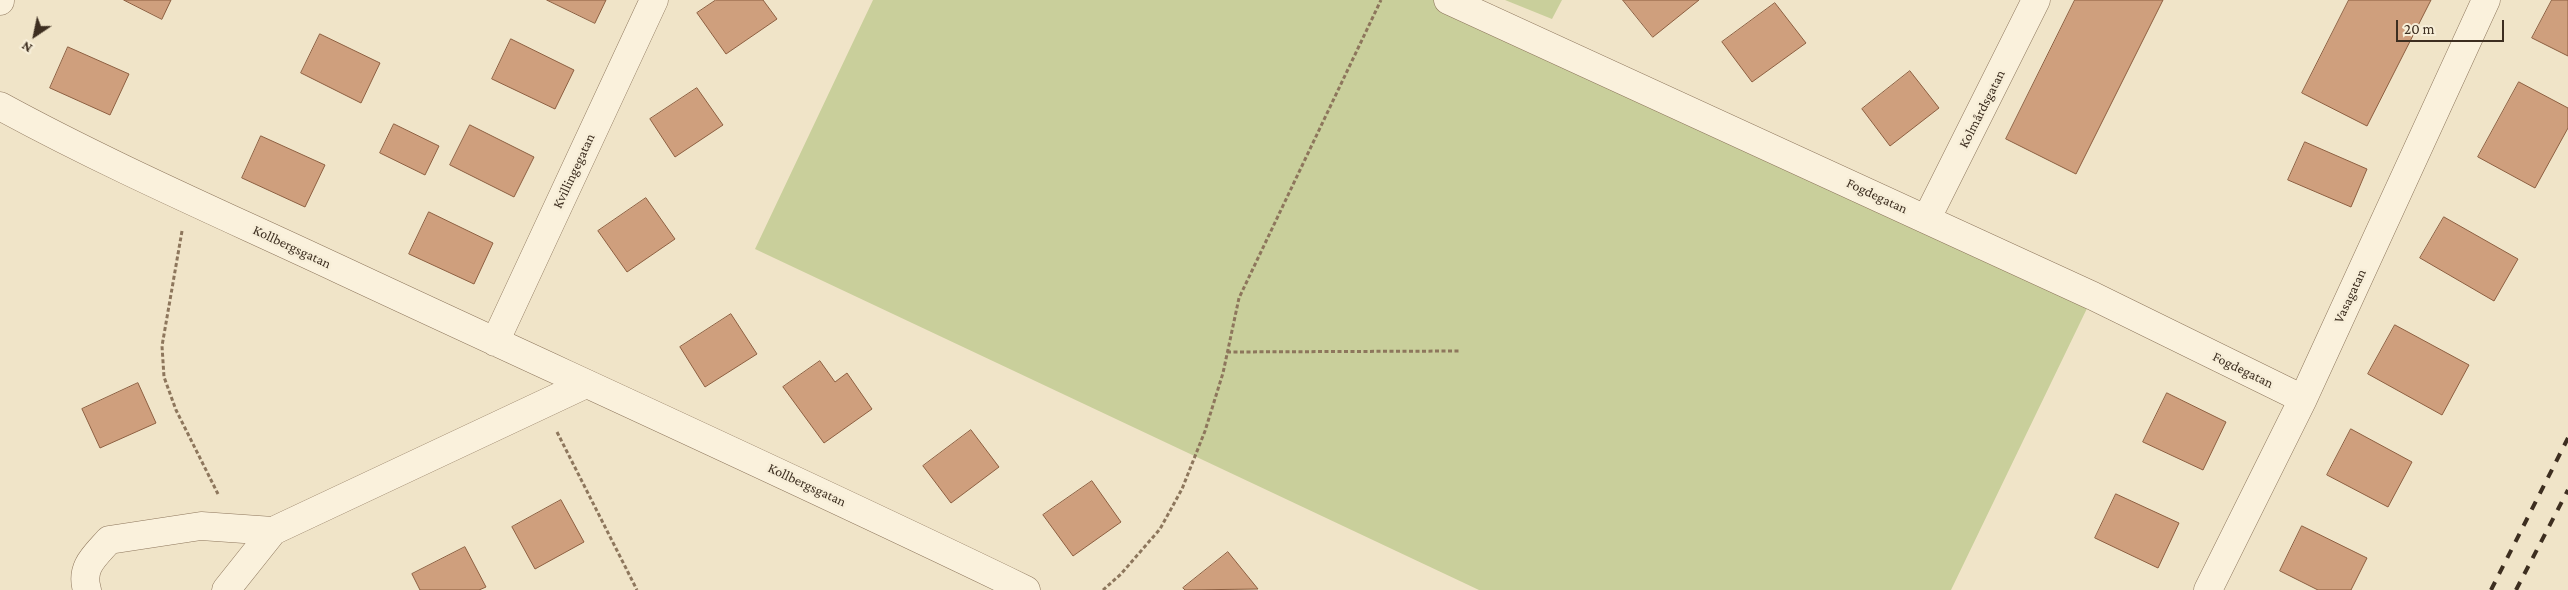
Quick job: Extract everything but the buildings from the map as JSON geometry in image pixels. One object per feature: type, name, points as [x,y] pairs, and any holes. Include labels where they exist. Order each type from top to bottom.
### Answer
[{"type":"street","name":"Kvillingegatan","points":[[495,342],[654,0]]},
{"type":"street","name":"Fogdegatan","points":[[1448,0],[1927,218],[2093,296],[2303,399]]},
{"type":"street","name":"Kolmårdsgatan","points":[[1927,218],[2036,0]]},
{"type":"street","name":"Vasagatan","points":[[2208,590],[2303,399],[2486,0]]},
{"type":"street","name":"Kollbergsgatan","points":[[0,106],[48,133],[872,516],[1026,590]]},
{"type":"street","points":[[226,590],[273,531],[586,384]]},
{"type":"street","points":[[87,590],[84,578],[91,561],[109,540],[202,526],[273,531]]},
{"type":"path","points":[[1103,590],[1121,574],[1160,529],[1182,489],[1205,431],[1227,352],[1239,298],[1381,0]]},
{"type":"path","points":[[186,198],[162,346],[164,377],[180,418],[236,529]]},
{"type":"path","points":[[1227,352],[1459,351]]},
{"type":"path","points":[[544,404],[637,590]]},
{"type":"green space","points":[[873,0],[1448,0],[2093,296],[1951,590],[1479,590],[755,249]]},
{"type":"green space","points":[[1505,0],[1562,0],[1552,19]]},
{"type":"railway","points":[[2491,590],[2568,438]]},
{"type":"railway","points":[[2516,590],[2568,490]]}]
